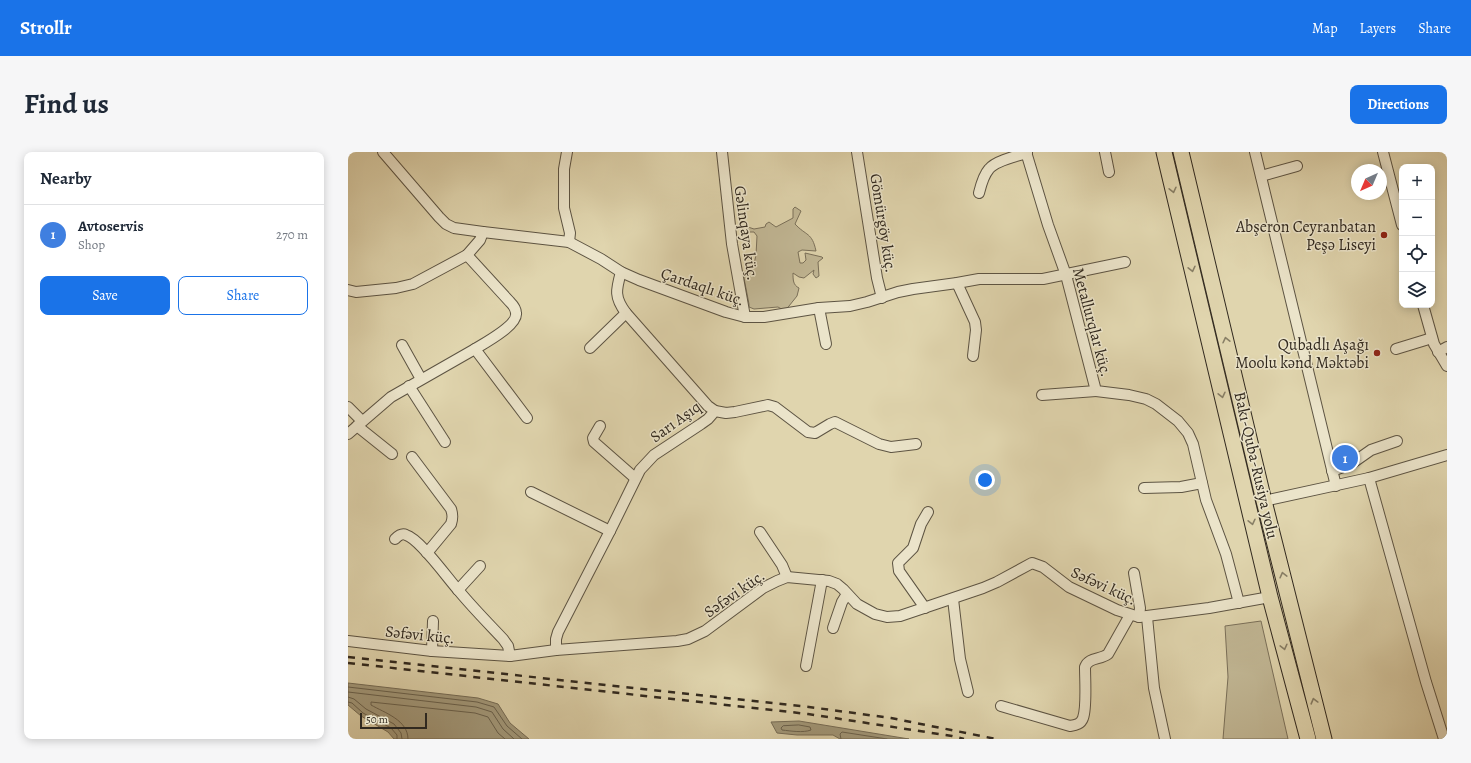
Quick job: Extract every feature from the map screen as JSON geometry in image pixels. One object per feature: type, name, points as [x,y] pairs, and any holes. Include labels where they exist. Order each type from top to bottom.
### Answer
[{"type":"highway","name":"Bakı-Quba-Rusiya yolu","points":[[1164,152],[1270,596],[1308,739]]},
{"type":"highway","name":"Bakı-Quba-Rusiya yolu","points":[[1181,152],[1264,501],[1324,739]]},
{"type":"street","name":"Çardaqlı küç.","points":[[383,152],[446,224],[454,228],[569,242],[601,259],[621,272],[639,280],[726,312],[745,317],[764,317],[819,308],[850,306],[912,289],[979,279],[1043,279],[1125,262]]},
{"type":"street","points":[[567,152],[564,169],[564,199],[570,233],[569,242]]},
{"type":"street","name":"Gəlinqaya küç.","points":[[722,152],[732,244],[745,317]]},
{"type":"street","name":"Gömürgöy küç.","points":[[857,152],[877,278],[882,298]]},
{"type":"street","points":[[979,193],[989,168],[994,164],[1026,152]]},
{"type":"street","name":"Metallurqlar küç.","points":[[1026,152],[1048,225],[1066,275],[1096,391],[1129,395],[1146,399],[1156,404],[1178,421],[1188,433],[1193,444],[1211,515],[1226,554],[1239,603]]},
{"type":"street","points":[[1104,152],[1109,172]]},
{"type":"street","points":[[1255,152],[1336,486]]},
{"type":"street","points":[[1383,152],[1399,213]]},
{"type":"street","points":[[1261,176],[1297,166]]},
{"type":"street","points":[[348,290],[356,292],[403,288],[413,284],[467,255],[480,240],[483,232]]},
{"type":"street","points":[[348,434],[391,397],[475,349],[510,326],[515,320],[517,314],[510,302],[467,255]]},
{"type":"street","points":[[621,272],[616,294],[618,303],[708,406],[715,410]]},
{"type":"street","points":[[957,283],[975,322],[976,330],[973,356]]},
{"type":"street","points":[[819,308],[826,344]]},
{"type":"street","points":[[1424,308],[1432,338],[1442,350],[1447,366]]},
{"type":"street","points":[[590,348],[626,313]]},
{"type":"street","points":[[1396,349],[1432,338]]},
{"type":"street","points":[[402,345],[421,379]]},
{"type":"street","points":[[475,349],[527,418]]},
{"type":"street","points":[[409,386],[445,442]]},
{"type":"street","points":[[1042,395],[1096,391]]},
{"type":"street","name":"Sarı Aşıq","points":[[556,650],[556,639],[558,632],[640,470],[648,460],[708,419],[715,410],[726,413],[768,405],[775,407],[808,432],[815,434],[835,422],[879,444],[891,447],[916,444]]},
{"type":"street","points":[[348,407],[360,424],[392,454]]},
{"type":"street","points":[[600,426],[593,438],[594,442],[635,478]]},
{"type":"street","points":[[1332,471],[1351,464],[1371,450],[1397,441]]},
{"type":"street","points":[[1264,501],[1369,478],[1447,455]]},
{"type":"street","points":[[412,457],[451,509],[453,514],[451,524],[427,553]]},
{"type":"street","points":[[1369,478],[1426,682],[1444,739]]},
{"type":"street","points":[[1144,488],[1181,487],[1202,483]]},
{"type":"street","points":[[531,492],[610,531]]},
{"type":"street","points":[[925,608],[899,572],[898,563],[913,548],[921,524],[928,512]]},
{"type":"street","points":[[760,532],[782,565],[787,577]]},
{"type":"street","points":[[395,539],[401,534],[405,534],[427,553],[458,590],[503,639],[508,646],[510,656]]},
{"type":"street","name":"Səfəvi küç.","points":[[348,641],[432,651],[510,656],[556,650],[688,639],[705,631],[763,588],[787,577],[829,581],[836,584],[857,604],[875,614],[887,617],[900,616],[953,599],[997,582],[1032,563],[1043,567],[1069,587],[1139,616],[1239,603],[1270,596]]},
{"type":"street","points":[[458,590],[480,566]]},
{"type":"street","points":[[1134,573],[1140,608],[1139,616],[1165,739]]},
{"type":"street","points":[[806,666],[822,580]]},
{"type":"street","points":[[833,628],[842,602],[847,594]]},
{"type":"street","points":[[953,599],[960,659],[968,692]]},
{"type":"street","points":[[1001,706],[1070,726],[1077,725],[1082,719],[1085,710],[1085,667],[1087,662],[1103,658],[1108,654],[1139,616]]},
{"type":"street","points":[[432,651],[433,621]]},
{"type":"shaded area","points":[[795,207],[801,211],[795,224],[813,240],[816,251],[802,250],[798,252],[800,263],[803,263],[806,260],[805,253],[822,257],[823,258],[818,262],[819,276],[816,278],[813,274],[814,270],[804,278],[793,273],[794,282],[799,288],[797,296],[785,311],[778,307],[754,309],[749,307],[743,273],[754,264],[757,236],[754,232],[749,232],[747,230],[748,227],[754,229],[765,227],[769,222],[776,227],[793,218],[793,209]]},
{"type":"shaded area","points":[[1261,621],[1288,739],[1223,739],[1228,677],[1225,626]]},
{"type":"water","points":[[348,683],[478,698],[498,704],[510,723],[529,739],[394,739],[388,732],[361,716],[348,705]]},
{"type":"water","points":[[799,721],[909,739],[840,739],[833,735],[797,735],[777,733],[771,722]]},
{"type":"railway","points":[[348,657],[809,707],[891,718],[996,739]]},
{"type":"railway","points":[[348,663],[808,714],[964,739]]},
{"type":"place","name":"Abşeron Ceyranbatan Peşə Liseyi","points":[[1384,235]]},
{"type":"place","name":"Qubadlı Aşağı Moolu kənd Məktəbi","points":[[1377,353]]},
{"type":"place","name":"Avtoservis","points":[[1345,458]]}]
